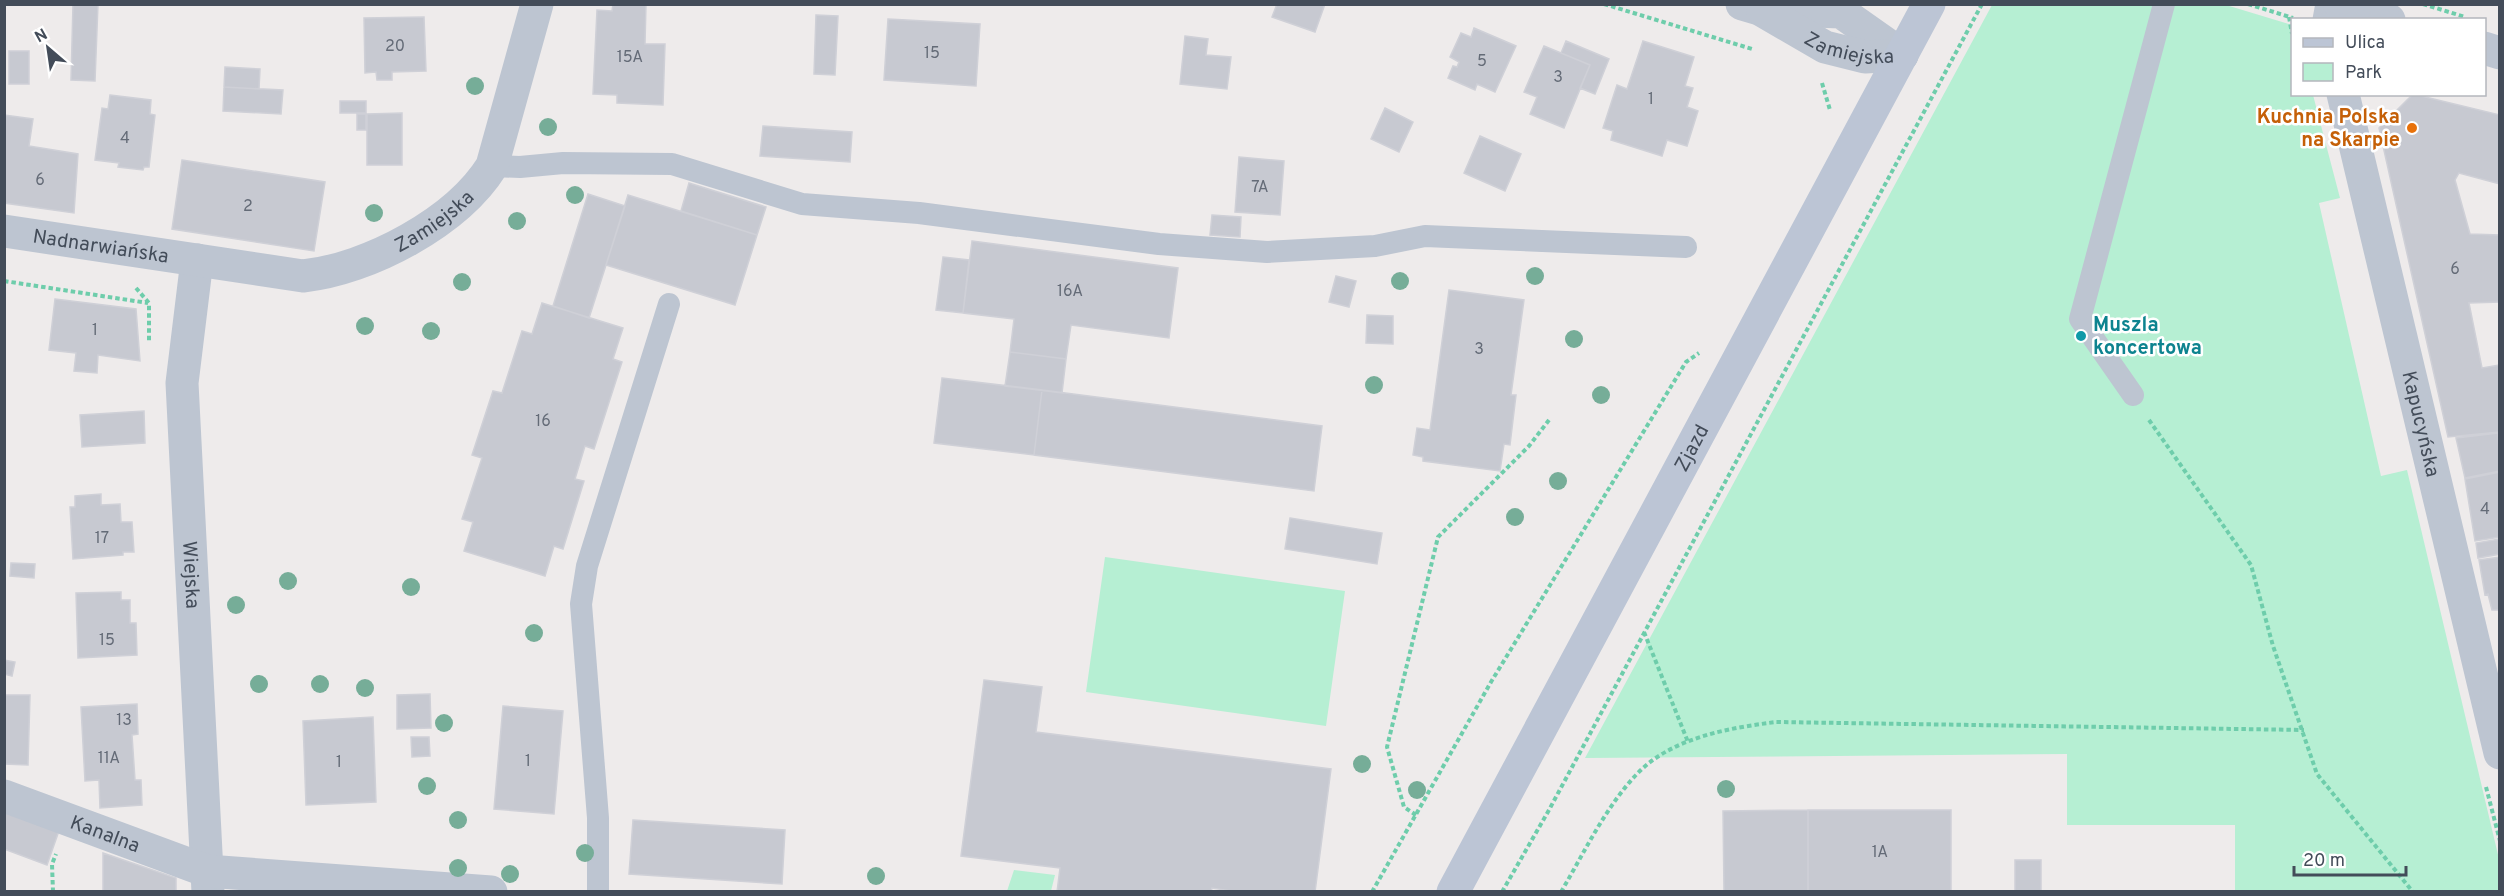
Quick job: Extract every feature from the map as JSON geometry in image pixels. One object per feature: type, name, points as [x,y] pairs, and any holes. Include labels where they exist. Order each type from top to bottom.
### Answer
[{"type":"main road","name":"Zjazd","points":[[1453,891],[1929,4]]},
{"type":"street","name":"Zamiejska","points":[[197,260],[303,276],[330,273],[369,258],[437,221],[474,192],[492,166],[537,4]]},
{"type":"street","points":[[2340,4],[2383,18]]},
{"type":"street","name":"Zamiejska","points":[[1750,7],[1825,47],[1865,57],[1902,55]]},
{"type":"street","name":"Kapucyńska","points":[[2343,96],[2499,753]]},
{"type":"street","name":"Nadnarwiańska","points":[[4,231],[197,260]]},
{"type":"street","name":"Wiejska","points":[[197,260],[182,383],[208,881]]},
{"type":"street","name":"Kanalna","points":[[4,795],[208,881],[491,891]]},
{"type":"lane","points":[[2133,395],[2080,319],[2164,4]]},
{"type":"lane","points":[[492,166],[520,167],[573,162],[672,164],[802,204],[919,213],[1159,244],[1267,252],[1376,246],[1425,236],[1686,247]]},
{"type":"lane","points":[[598,891],[598,818],[581,604],[587,566],[669,304]]},
{"type":"path","points":[[1604,4],[1761,51]]},
{"type":"path","points":[[1502,891],[1549,810],[1982,4]]},
{"type":"path","points":[[2248,4],[2289,17],[2291,28]]},
{"type":"path","points":[[2422,4],[2466,18]]},
{"type":"path","points":[[1816,76],[1826,91],[1830,114]]},
{"type":"path","points":[[4,281],[149,303]]},
{"type":"path","points":[[1372,891],[1491,682],[1686,362],[1702,351]]},
{"type":"path","points":[[2133,395],[2251,565],[2273,646],[2304,730],[2317,774],[2413,891]]},
{"type":"path","points":[[1416,815],[1404,807],[1387,747],[1438,537],[1529,446],[1549,420]]},
{"type":"path","points":[[1644,632],[1688,742]]},
{"type":"path","points":[[1561,891],[1619,796],[1637,774],[1662,755],[1688,742],[1733,727],[1776,722],[2304,730]]},
{"type":"green space","name":"Muszla koncertowa","points":[[1992,5],[2226,5],[2291,25],[2291,96],[2313,96],[2340,198],[2319,203],[2381,476],[2407,470],[2499,859],[2499,891],[2235,891],[2235,825],[2067,825],[2067,754],[1585,758]]},
{"type":"green space","points":[[1105,557],[1345,591],[1326,726],[1086,692]]},
{"type":"green space","points":[[1014,870],[1055,875],[1051,891],[1007,891]]},
{"type":"building","points":[[73,4],[98,4],[95,81],[71,80]]},
{"type":"building","points":[[613,4],[646,4],[645,44],[665,44],[663,105],[617,103],[617,95],[593,94],[597,10],[612,11]]},
{"type":"building","points":[[1277,4],[1325,4],[1315,32],[1272,17]]},
{"type":"building","points":[[816,15],[838,16],[835,75],[814,74]]},
{"type":"building","points":[[424,17],[426,71],[392,72],[392,80],[377,80],[376,72],[365,73],[364,18]]},
{"type":"building","points":[[888,19],[980,24],[976,86],[884,80]]},
{"type":"building","points":[[1474,28],[1516,46],[1495,92],[1477,84],[1475,90],[1448,78],[1453,66],[1457,67],[1459,62],[1450,57],[1461,33],[1471,37]]},
{"type":"building","points":[[1185,36],[1208,39],[1206,55],[1231,57],[1227,89],[1180,84]]},
{"type":"building","points":[[1566,41],[1609,59],[1595,94],[1580,88],[1590,65],[1561,53]]},
{"type":"building","points":[[1643,41],[1694,57],[1685,86],[1693,88],[1687,107],[1698,111],[1687,146],[1667,140],[1662,156],[1611,140],[1613,131],[1603,128],[1617,85],[1627,89]]},
{"type":"building","points":[[1544,46],[1590,65],[1564,128],[1530,114],[1537,97],[1524,92]]},
{"type":"building","points":[[9,51],[29,51],[29,84],[9,84]]},
{"type":"building","points":[[225,67],[260,69],[259,89],[224,87]]},
{"type":"building","points":[[224,87],[283,90],[281,114],[223,111]]},
{"type":"building","points":[[110,95],[151,100],[150,114],[155,115],[149,167],[144,167],[143,170],[118,167],[119,163],[95,160],[102,108],[108,109]]},
{"type":"building","points":[[2411,96],[2421,96],[2500,115],[2500,184],[2459,173],[2455,180],[2470,234],[2500,235],[2500,302],[2469,303],[2482,368],[2500,365],[2500,432],[2448,437],[2379,128]]},
{"type":"building","points":[[340,101],[366,101],[366,113],[340,113]]},
{"type":"building","points":[[1385,108],[1413,122],[1399,152],[1371,139]]},
{"type":"building","points":[[402,113],[402,165],[367,165],[367,114]]},
{"type":"building","points":[[357,114],[366,114],[366,130],[357,130]]},
{"type":"building","points":[[4,115],[33,119],[29,146],[78,154],[74,213],[4,203]]},
{"type":"building","points":[[763,126],[852,132],[850,162],[760,156]]},
{"type":"building","points":[[1480,136],[1521,154],[1505,191],[1464,173]]},
{"type":"building","points":[[1239,157],[1284,161],[1280,215],[1235,212]]},
{"type":"building","points":[[182,160],[325,182],[314,251],[172,229]]},
{"type":"building","points":[[689,183],[766,207],[757,235],[681,211]]},
{"type":"building","points":[[588,194],[625,206],[589,318],[553,306]]},
{"type":"building","points":[[628,195],[757,235],[735,305],[606,265]]},
{"type":"building","points":[[1212,215],[1241,217],[1240,237],[1210,235]]},
{"type":"building","points":[[972,241],[1178,268],[1169,338],[1071,325],[1066,359],[1010,352],[1014,319],[963,313]]},
{"type":"building","points":[[943,257],[969,260],[963,313],[936,310]]},
{"type":"building","points":[[1336,276],[1356,281],[1349,307],[1329,302]]},
{"type":"building","points":[[1449,290],[1524,300],[1511,395],[1516,395],[1510,445],[1504,444],[1500,471],[1423,461],[1423,457],[1413,455],[1417,428],[1430,430]]},
{"type":"building","points":[[55,299],[136,309],[140,361],[98,355],[97,373],[74,371],[76,353],[49,350]]},
{"type":"building","points":[[542,303],[623,328],[613,359],[622,362],[594,449],[585,446],[575,479],[584,481],[563,549],[554,546],[545,576],[464,551],[473,522],[462,519],[482,458],[472,455],[493,391],[502,393],[522,331],[532,334]]},
{"type":"building","points":[[1367,315],[1393,316],[1393,344],[1366,343]]},
{"type":"building","points":[[1010,352],[1066,359],[1062,393],[1005,386]]},
{"type":"building","points":[[942,378],[1042,390],[1034,455],[934,443]]},
{"type":"building","points":[[1042,390],[1322,426],[1314,491],[1034,455]]},
{"type":"building","points":[[144,411],[145,443],[82,447],[80,415]]},
{"type":"building","points":[[2498,433],[2500,471],[2465,478],[2456,438]]},
{"type":"building","points":[[2500,472],[2500,537],[2475,541],[2465,479]]},
{"type":"building","points":[[101,494],[101,505],[120,504],[121,522],[132,522],[134,552],[73,559],[70,507],[75,507],[75,496]]},
{"type":"building","points":[[1290,518],[1382,533],[1377,564],[1285,549]]},
{"type":"building","points":[[2500,539],[2500,554],[2478,558],[2476,543]]},
{"type":"building","points":[[2500,557],[2500,610],[2492,610],[2488,594],[2485,595],[2479,560]]},
{"type":"building","points":[[11,563],[35,564],[34,578],[10,576]]},
{"type":"building","points":[[121,592],[121,600],[130,600],[130,623],[136,623],[137,655],[78,658],[76,593]]},
{"type":"building","points":[[4,660],[15,662],[12,676],[4,674]]},
{"type":"building","points":[[984,680],[1042,687],[1036,732],[1331,769],[1315,892],[1237,892],[1212,888],[1211,892],[1057,892],[1060,868],[961,856]]},
{"type":"building","points":[[430,694],[431,728],[397,729],[397,695]]},
{"type":"building","points":[[4,695],[30,695],[28,765],[4,764]]},
{"type":"building","points":[[137,704],[138,734],[132,735],[135,780],[141,780],[142,805],[100,808],[99,780],[85,781],[81,707]]},
{"type":"building","points":[[503,706],[563,711],[554,814],[494,809]]},
{"type":"building","points":[[373,717],[376,802],[306,805],[303,721]]},
{"type":"building","points":[[411,737],[429,737],[430,756],[412,757]]},
{"type":"building","points":[[4,808],[60,828],[47,865],[4,849]]},
{"type":"building","points":[[1808,810],[1951,810],[1951,892],[1808,892]]},
{"type":"building","points":[[1808,810],[1808,892],[1724,892],[1723,811]]},
{"type":"building","points":[[633,820],[785,830],[782,884],[629,874]]},
{"type":"building","points":[[103,853],[176,878],[176,892],[103,892]]},
{"type":"building","points":[[2015,860],[2041,860],[2041,892],[2015,892]]},
{"type":"place","name":"Kuchnia Polska na Skarpie","points":[[2412,128]]},
{"type":"place","name":"Muszla koncertowa","points":[[2081,336]]}]
